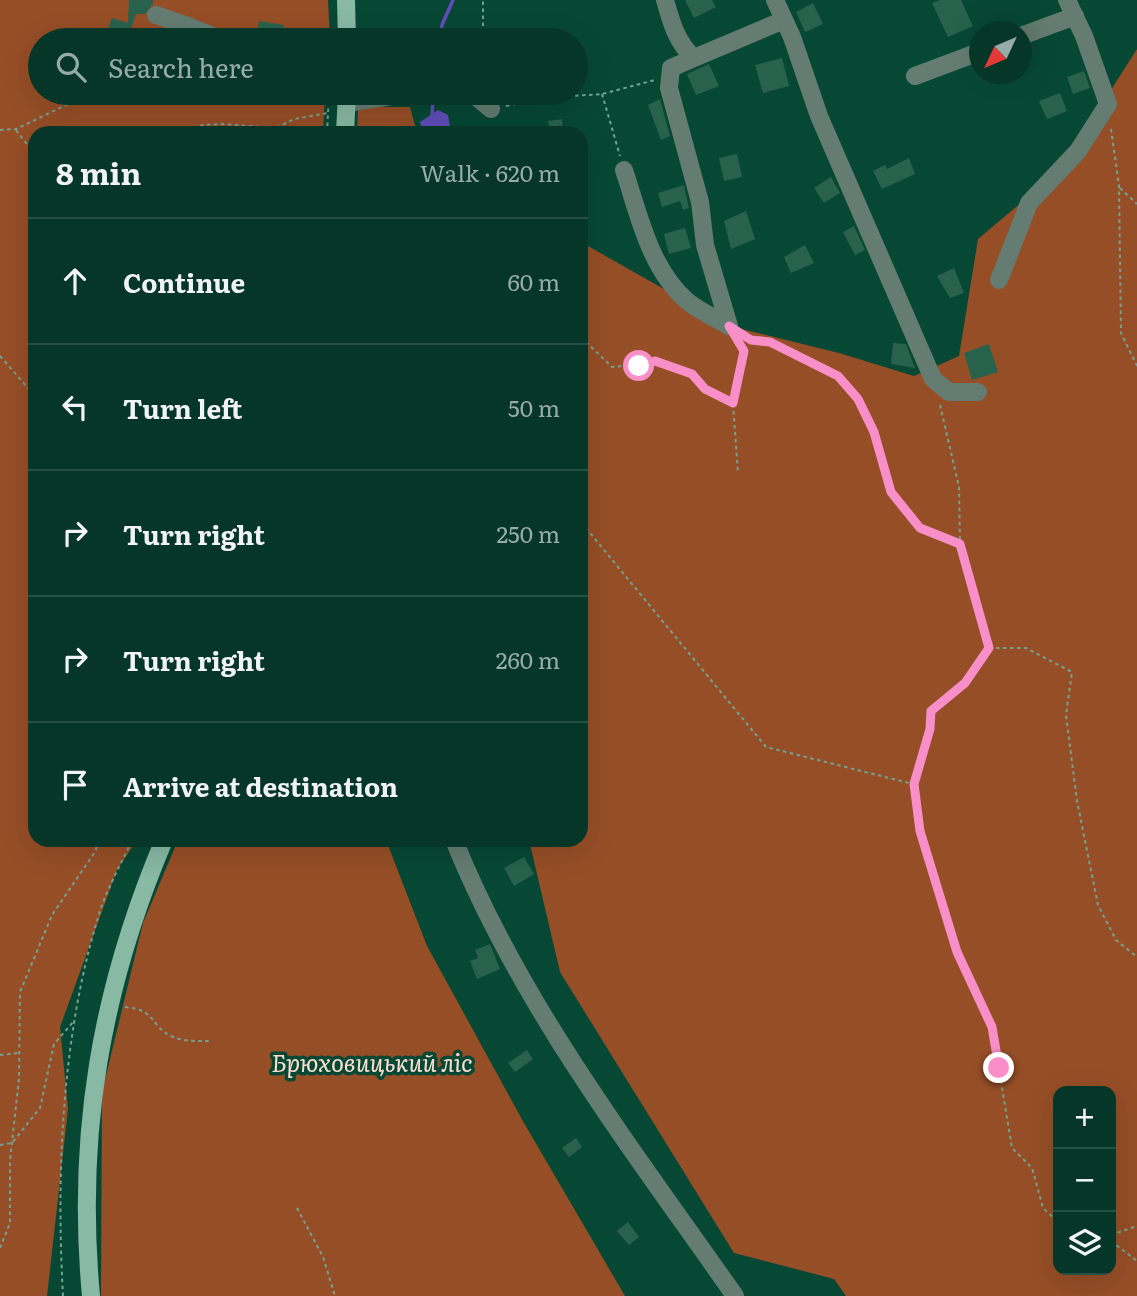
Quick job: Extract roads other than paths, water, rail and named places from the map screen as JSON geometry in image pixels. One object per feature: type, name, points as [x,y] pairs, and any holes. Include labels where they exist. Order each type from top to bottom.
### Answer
[{"type":"main road","points":[[346,0],[347,28]]},
{"type":"main road","points":[[345,126],[347,105]]},
{"type":"main road","points":[[91,1296],[87,1209],[100,1040],[129,929],[161,847]]},
{"type":"street","points":[[665,0],[671,23],[684,50],[694,58]]},
{"type":"street","points":[[775,0],[820,116],[933,379],[949,392],[978,392]]},
{"type":"street","points":[[999,280],[1030,203],[1078,151],[1108,104],[1071,8],[1032,30]]},
{"type":"street","points":[[156,15],[193,28]]},
{"type":"street","points":[[624,170],[656,258],[668,282],[689,303],[729,326],[705,245],[700,202],[669,88],[671,68],[784,20]]},
{"type":"street","points":[[184,28],[188,26]]},
{"type":"street","points":[[915,76],[969,56]]},
{"type":"street","points":[[486,105],[491,109]]},
{"type":"street","points":[[457,847],[476,895],[576,1069],[735,1296]]},
{"type":"waterway","points":[[442,28],[453,0]]},
{"type":"waterway","points":[[432,117],[433,105]]},
{"type":"park label","name":"Брюховицький ліс","points":[[372,1061]]}]
